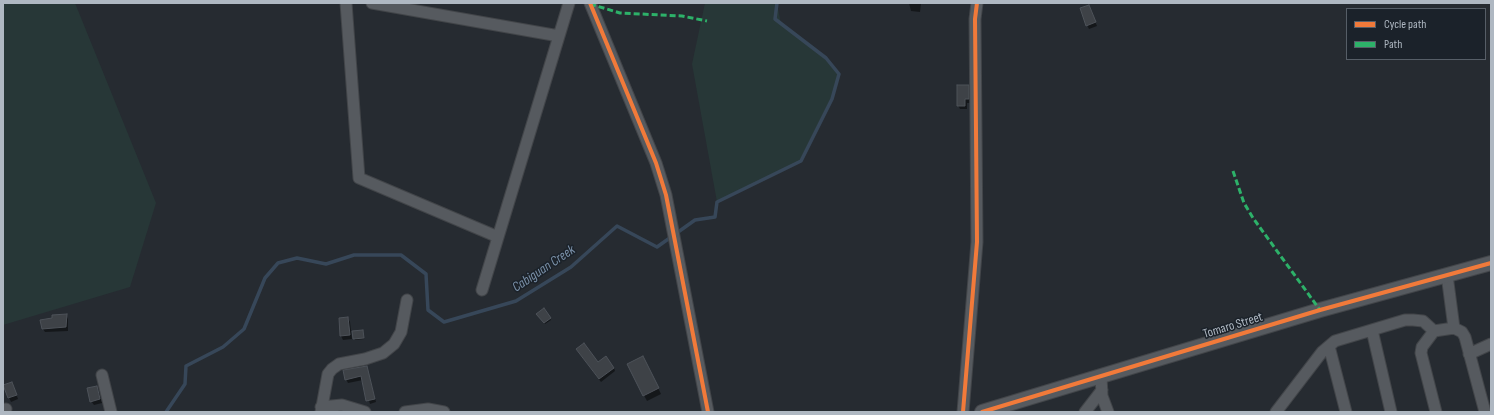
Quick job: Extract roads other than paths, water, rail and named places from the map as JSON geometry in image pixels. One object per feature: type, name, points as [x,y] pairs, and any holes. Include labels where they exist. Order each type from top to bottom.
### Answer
[{"type":"street","points":[[346,3],[359,178],[498,237]]},
{"type":"street","points":[[372,3],[559,36]]},
{"type":"street","points":[[482,290],[569,3]]},
{"type":"street","points":[[590,3],[656,163],[666,195],[708,412]]},
{"type":"street","points":[[963,412],[977,242],[976,3]]},
{"type":"street","name":"Tomaro Street","points":[[982,412],[1101,383],[1328,308],[1491,263]]},
{"type":"street","points":[[1446,275],[1454,328]]},
{"type":"street","points":[[364,412],[342,406],[321,409],[328,374],[339,364],[364,359],[383,353],[394,344],[401,332],[407,300]]},
{"type":"street","points":[[1282,409],[1329,346],[1335,341],[1405,320],[1423,321],[1434,331]]},
{"type":"street","points":[[1436,412],[1421,353],[1422,347],[1434,331],[1454,328],[1462,332],[1485,412]]},
{"type":"street","points":[[1372,330],[1392,412]]},
{"type":"street","points":[[1469,354],[1491,344]]},
{"type":"street","points":[[1329,346],[1346,412]]},
{"type":"street","points":[[102,375],[111,412]]},
{"type":"street","points":[[1085,412],[1101,383]]},
{"type":"street","points":[[1101,383],[1108,412]]},
{"type":"street","points":[[405,412],[428,409],[444,412]]},
{"type":"waterway","name":"Cabiguan Creek","points":[[166,412],[185,384],[186,366],[223,347],[244,329],[265,278],[278,263],[297,258],[326,264],[354,255],[401,255],[426,274],[428,310],[444,322],[516,301],[571,267],[617,226],[657,247],[695,220],[715,217],[717,202],[801,161],[832,99],[839,74],[826,58],[775,19],[777,3]]}]
